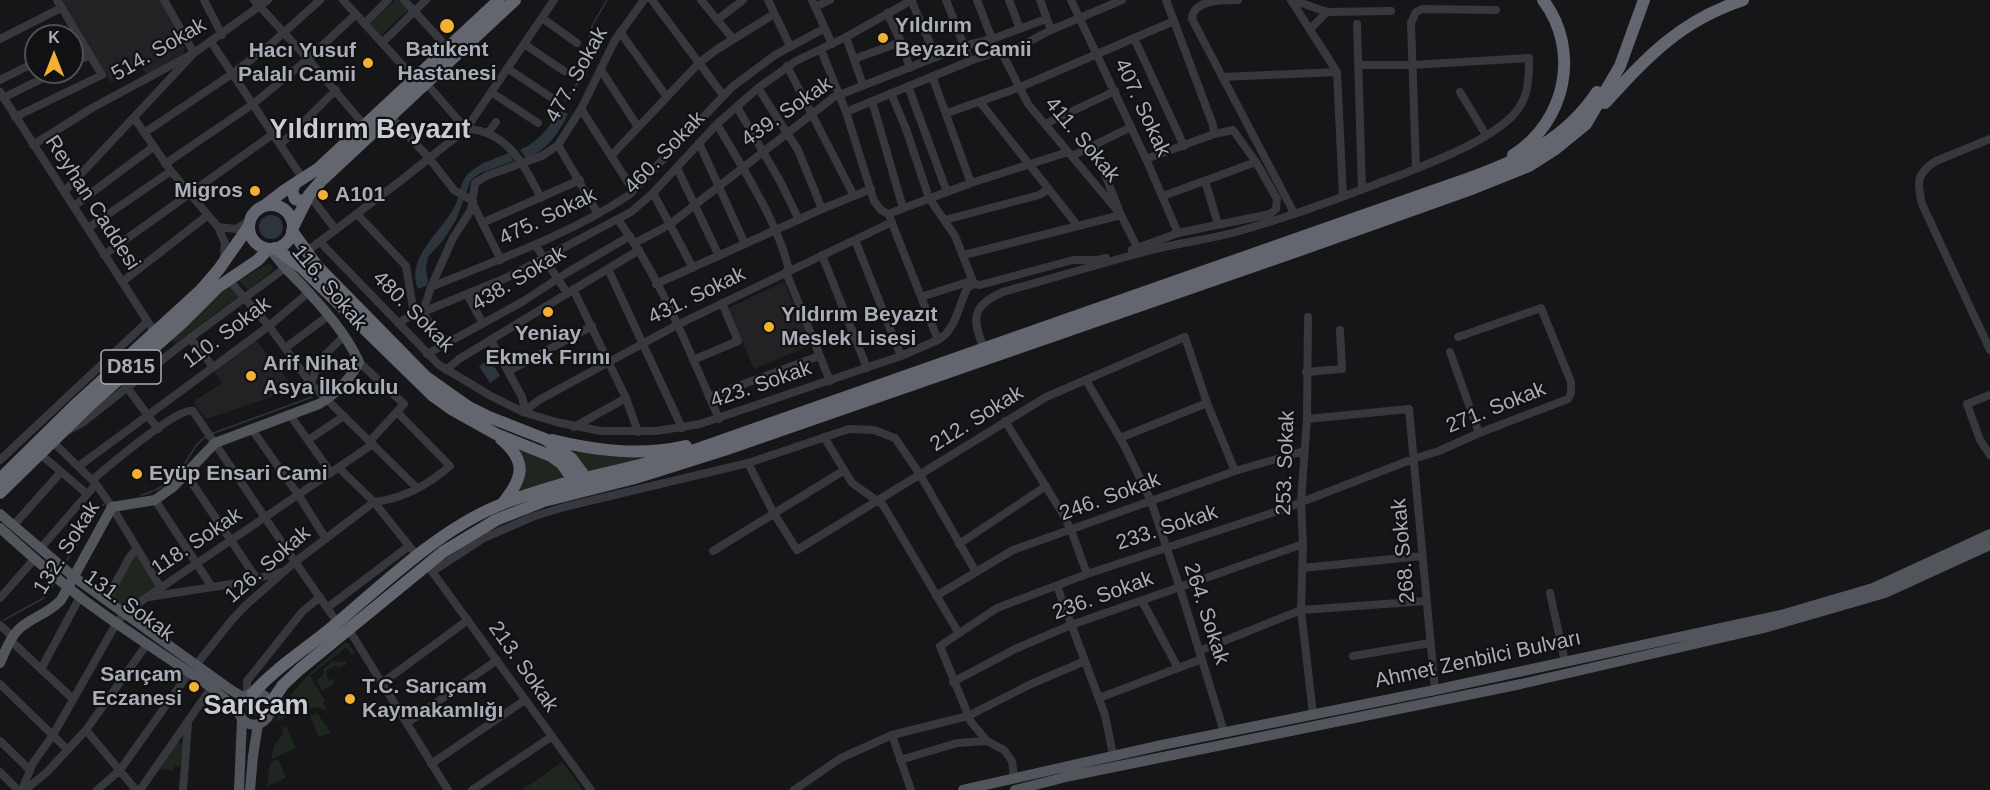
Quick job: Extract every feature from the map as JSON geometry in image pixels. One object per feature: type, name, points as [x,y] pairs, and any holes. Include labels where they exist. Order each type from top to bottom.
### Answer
[{"type":"highway","points":[[272,249],[287,241],[308,197],[329,173],[391,117],[448,48],[499,0]]},
{"type":"highway","points":[[515,0],[365,126],[319,168],[253,215],[249,224],[253,240],[259,246],[272,249],[302,268],[420,386],[453,410],[496,434],[551,456],[583,485]]},
{"type":"highway","points":[[1470,178],[1510,157],[1527,145],[1547,122],[1560,97],[1563,87],[1564,51],[1555,19],[1543,0]]},
{"type":"highway","points":[[425,564],[466,522],[501,504],[683,464],[1470,178],[1528,154],[1559,134],[1595,95],[1608,75],[1635,0]]},
{"type":"highway","points":[[1586,124],[1620,66],[1644,0]]},
{"type":"highway","points":[[248,694],[272,673],[343,625],[425,564],[496,520],[583,485],[1300,250],[1516,172],[1554,150],[1586,124],[1644,60],[1666,40],[1713,11],[1743,0]]},
{"type":"highway","points":[[299,182],[292,191],[295,199],[301,201],[308,197]]},
{"type":"highway","points":[[264,206],[276,206],[289,215],[292,229],[317,266],[426,377],[467,406],[489,417],[545,439],[588,449],[642,452],[697,444],[757,428]]},
{"type":"highway","name":"D815","points":[[0,479],[73,407],[201,290],[249,224]]},
{"type":"highway","name":"D815","points":[[0,493],[39,453],[124,382],[144,355],[228,279],[272,249]]},
{"type":"highway","points":[[496,434],[512,448],[520,465],[519,481],[501,504]]},
{"type":"highway","points":[[545,439],[572,459],[583,485]]},
{"type":"highway","points":[[270,704],[283,686],[343,625]]},
{"type":"main road","name":"116. Sokak","points":[[272,249],[285,268],[309,292],[345,335],[354,348],[359,362]]},
{"type":"main road","points":[[155,500],[186,474],[212,440],[290,415],[327,399],[352,374],[359,362]]},
{"type":"main road","name":"132. Sokak","points":[[0,663],[11,638],[25,624],[54,608],[112,507],[155,500]]},
{"type":"main road","name":"131. Sokak","points":[[0,513],[5,532],[37,553],[71,582],[80,597],[121,618],[147,645],[193,669],[240,716]]},
{"type":"main road","name":"Ahmet Zenbilci Bulvarı","points":[[963,790],[1113,755],[1435,690],[1781,615],[1883,584],[1990,534]]},
{"type":"main road","name":"Ahmet Zenbilci Bulvarı","points":[[1015,790],[1070,776],[1521,684],[1764,628],[1885,593],[1990,545]]},
{"type":"main road","points":[[71,582],[106,601],[121,618],[193,669],[248,694],[263,695],[270,704],[270,715],[258,724],[250,724],[240,716]]},
{"type":"main road","points":[[248,694],[240,702],[248,789]]},
{"type":"main road","points":[[248,789],[258,724]]},
{"type":"street","points":[[65,191],[194,53],[164,0]]},
{"type":"street","points":[[204,0],[222,35]]},
{"type":"street","points":[[254,0],[336,90],[365,126]]},
{"type":"street","name":"514. Sokak","points":[[33,145],[92,108],[194,53],[268,0]]},
{"type":"street","points":[[144,133],[231,74],[284,34],[320,0]]},
{"type":"street","points":[[343,0],[465,129],[477,129],[488,133],[510,148],[523,164],[541,198]]},
{"type":"street","points":[[364,22],[388,0]]},
{"type":"street","points":[[404,0],[448,48]]},
{"type":"street","points":[[383,42],[426,0]]},
{"type":"street","points":[[306,252],[465,129],[554,0]]},
{"type":"street","name":"477. Sokak","points":[[431,287],[473,188],[479,180],[542,156],[558,145],[581,109],[620,32],[644,0]]},
{"type":"street","points":[[652,0],[723,95]]},
{"type":"street","points":[[701,0],[733,39]]},
{"type":"street","points":[[717,20],[743,0]]},
{"type":"street","points":[[768,0],[790,46]]},
{"type":"street","points":[[830,0],[813,3],[832,44]]},
{"type":"street","points":[[911,0],[936,57]]},
{"type":"street","name":"460. Sokak","points":[[398,323],[414,314],[508,277],[618,220],[638,207],[653,193],[717,124],[787,66],[846,37],[911,0]]},
{"type":"street","points":[[946,0],[970,61]]},
{"type":"street","points":[[977,0],[992,39]]},
{"type":"street","points":[[1009,0],[1020,29]]},
{"type":"street","points":[[1040,0],[1051,30]]},
{"type":"street","name":"407. Sokak","points":[[1071,0],[1115,91],[1178,233]]},
{"type":"street","points":[[846,112],[970,61],[993,53],[1015,49],[1109,2],[1122,0]]},
{"type":"street","points":[[1166,0],[1213,125],[1214,134]]},
{"type":"street","points":[[1238,0],[1205,0],[1192,10],[1192,19],[1294,213]]},
{"type":"street","points":[[1292,0],[1327,12],[1391,11]]},
{"type":"street","points":[[1292,0],[1337,72],[1343,196]]},
{"type":"street","points":[[0,39],[59,4],[68,24]]},
{"type":"street","points":[[1416,168],[1411,23],[1416,12],[1422,9],[1496,10]]},
{"type":"street","points":[[1311,29],[1327,12]]},
{"type":"street","points":[[165,164],[253,104],[308,59],[356,14]]},
{"type":"street","points":[[612,156],[699,63],[774,14]]},
{"type":"street","points":[[887,14],[901,42],[910,68]]},
{"type":"street","points":[[542,18],[577,43]]},
{"type":"street","name":"439. Sokak","points":[[635,243],[669,225],[763,150],[839,94],[964,46],[992,39],[1046,19]]},
{"type":"street","points":[[947,113],[1018,88],[1174,21]]},
{"type":"street","points":[[1357,24],[1362,190]]},
{"type":"street","name":"475. Sokak","points":[[431,287],[536,246],[598,214],[631,192],[723,95],[790,46],[825,28]]},
{"type":"street","points":[[620,32],[667,97]]},
{"type":"street","points":[[846,37],[863,85]]},
{"type":"street","points":[[1134,38],[1184,146]]},
{"type":"street","points":[[211,42],[281,144],[299,182]]},
{"type":"street","points":[[854,59],[901,42]]},
{"type":"street","points":[[524,44],[564,71]]},
{"type":"street","points":[[15,117],[102,75],[84,49]]},
{"type":"street","points":[[821,50],[846,112],[877,206],[890,218],[938,340]]},
{"type":"street","name":"411. Sokak","points":[[1002,53],[1028,104],[1121,215],[1138,249]]},
{"type":"street","points":[[84,58],[90,55]]},
{"type":"street","points":[[986,354],[977,331],[976,316],[979,306],[996,295],[1153,249],[1231,233],[1362,190],[1455,152],[1486,135],[1501,126],[1523,103],[1527,92],[1529,58],[1413,65],[1359,65]]},
{"type":"street","points":[[787,66],[855,196]]},
{"type":"street","points":[[0,80],[24,68]]},
{"type":"street","points":[[507,68],[552,98]]},
{"type":"street","points":[[601,70],[638,128]]},
{"type":"street","points":[[1222,77],[1337,72]]},
{"type":"street","points":[[932,76],[971,183]]},
{"type":"street","points":[[2,95],[27,84]]},
{"type":"street","points":[[908,86],[948,192]]},
{"type":"street","points":[[758,88],[801,158],[822,209]]},
{"type":"street","points":[[281,144],[336,90]]},
{"type":"street","points":[[1045,124],[1115,91]]},
{"type":"street","points":[[491,92],[538,123]]},
{"type":"street","points":[[1460,92],[1486,135]]},
{"type":"street","points":[[891,93],[906,129],[929,198],[945,220],[964,255],[973,282]]},
{"type":"street","name":"Reyhan Caddesi","points":[[2,95],[155,333]]},
{"type":"street","points":[[872,101],[903,208]]},
{"type":"street","points":[[980,102],[1077,225]]},
{"type":"street","points":[[737,107],[786,191],[799,220]]},
{"type":"street","points":[[581,109],[612,156],[638,207]]},
{"type":"street","points":[[391,117],[467,199],[501,260]]},
{"type":"street","points":[[134,118],[165,164],[218,227],[225,243],[224,261]]},
{"type":"street","points":[[488,133],[495,122]]},
{"type":"street","points":[[717,124],[742,167],[783,248],[787,272],[830,381]]},
{"type":"street","name":"431. Sokak","points":[[523,412],[608,361],[677,325],[855,240],[903,208],[1029,164],[1094,147],[1131,127]]},
{"type":"street","points":[[921,297],[973,282],[980,285],[1073,260],[1098,260],[1138,249],[1178,233],[1270,214],[1276,209],[1277,199],[1256,162],[1233,130],[1214,134],[1146,159]]},
{"type":"street","points":[[104,255],[273,134]]},
{"type":"street","points":[[1990,140],[1936,160],[1922,171],[1919,184],[1926,213],[1990,351]]},
{"type":"street","points":[[699,143],[745,244]]},
{"type":"street","points":[[558,145],[598,214]]},
{"type":"street","points":[[74,206],[153,147]]},
{"type":"street","points":[[964,255],[1121,215],[1094,147]]},
{"type":"street","points":[[1163,196],[1256,162]]},
{"type":"street","points":[[677,168],[719,256]]},
{"type":"street","points":[[88,228],[171,171]]},
{"type":"street","points":[[482,224],[580,180]]},
{"type":"street","points":[[1205,181],[1218,224]]},
{"type":"street","points":[[656,284],[871,189]]},
{"type":"street","points":[[945,220],[1039,195],[1049,189]]},
{"type":"street","points":[[653,193],[693,268]]},
{"type":"street","points":[[308,197],[336,230]]},
{"type":"street","points":[[357,214],[406,266],[414,314]]},
{"type":"street","points":[[122,282],[208,215]]},
{"type":"street","points":[[618,220],[635,243],[677,325],[719,419]]},
{"type":"street","points":[[218,227],[236,229],[249,224]]},
{"type":"street","points":[[855,240],[901,356]]},
{"type":"street","name":"480. Sokak","points":[[320,242],[427,354],[446,370],[523,412]]},
{"type":"street","points":[[446,370],[459,359],[608,269],[635,243]]},
{"type":"street","name":"438. Sokak","points":[[427,354],[522,302],[557,278],[635,243]]},
{"type":"street","points":[[536,246],[557,278],[570,291],[592,326],[626,398],[639,432]]},
{"type":"street","points":[[822,255],[867,368]]},
{"type":"street","points":[[158,429],[124,382],[154,365],[285,268]]},
{"type":"street","points":[[608,269],[682,428]]},
{"type":"street","points":[[228,279],[269,326],[311,384],[417,488]]},
{"type":"street","name":"423. Sokak","points":[[523,412],[601,431],[639,432],[682,428],[719,419],[901,356],[938,340],[946,334],[954,322],[967,288],[973,282]]},
{"type":"street","points":[[431,287],[423,312],[443,345]]},
{"type":"street","name":"110. Sokak","points":[[79,466],[269,326],[309,292]]},
{"type":"street","points":[[467,294],[482,322]]},
{"type":"street","points":[[693,360],[738,341],[722,303]]},
{"type":"street","name":"271. Sokak","points":[[1413,459],[1568,399],[1571,393],[1571,382],[1541,308],[1458,337]]},
{"type":"street","points":[[285,348],[328,316]]},
{"type":"street","name":"253. Sokak","points":[[1308,317],[1307,419],[1301,502],[1303,544],[1301,610],[1313,714]]},
{"type":"street","points":[[0,460],[147,322]]},
{"type":"street","points":[[509,371],[592,326]]},
{"type":"street","points":[[1306,372],[1342,369],[1340,330]]},
{"type":"street","points":[[311,384],[319,362],[345,335]]},
{"type":"street","points":[[190,338],[213,367]]},
{"type":"street","name":"212. Sokak","points":[[773,512],[797,550],[822,537],[877,500],[920,476],[1046,397],[1185,338],[1207,403]]},
{"type":"street","points":[[491,340],[524,402],[523,412]]},
{"type":"street","points":[[1450,352],[1479,433]]},
{"type":"street","points":[[144,355],[154,365]]},
{"type":"street","points":[[709,397],[819,356]]},
{"type":"street","name":"116. Sokak","points":[[359,362],[404,404]]},
{"type":"street","name":"264. Sokak","points":[[1086,380],[1120,438],[1151,501],[1224,732]]},
{"type":"street","points":[[1990,395],[1967,404],[1980,440],[1990,455]]},
{"type":"street","points":[[574,426],[626,398]]},
{"type":"street","points":[[1120,438],[1207,403],[1235,471]]},
{"type":"street","name":"118. Sokak","points":[[121,618],[144,598],[299,496],[373,444],[370,441],[404,404]]},
{"type":"street","name":"268. Sokak","points":[[1307,419],[1408,409],[1435,690]]},
{"type":"street","points":[[0,598],[30,564],[94,482],[179,414],[194,411],[295,562],[327,608],[343,625],[382,683],[448,790]]},
{"type":"street","points":[[374,502],[385,501],[417,488],[438,477],[450,466],[397,412]]},
{"type":"street","points":[[290,415],[332,473]]},
{"type":"street","points":[[308,440],[344,416]]},
{"type":"street","points":[[1005,422],[1071,530],[1087,574]]},
{"type":"street","points":[[252,428],[326,539]]},
{"type":"street","points":[[425,564],[532,517],[748,463],[849,429],[874,430],[895,438],[976,572]]},
{"type":"street","points":[[824,437],[852,483],[883,505],[958,632]]},
{"type":"street","points":[[55,439],[94,482],[112,507],[161,588]]},
{"type":"street","name":"246. Sokak","points":[[936,596],[1013,550],[1235,471],[1304,451]]},
{"type":"street","points":[[39,453],[86,494]]},
{"type":"street","name":"233. Sokak","points":[[953,682],[940,646],[958,632],[998,608],[1087,574],[1281,510],[1413,459]]},
{"type":"street","points":[[748,463],[773,512]]},
{"type":"street","name":"213. Sokak","points":[[339,468],[374,502],[425,564],[591,790]]},
{"type":"street","points":[[713,551],[843,471]]},
{"type":"street","points":[[5,532],[61,472]]},
{"type":"street","points":[[186,474],[257,579]]},
{"type":"street","points":[[959,544],[1046,486]]},
{"type":"street","points":[[155,500],[212,587]]},
{"type":"street","name":"126. Sokak","points":[[97,790],[120,770],[193,669],[238,612],[295,562],[374,502]]},
{"type":"street","name":"236. Sokak","points":[[953,682],[1015,650],[1071,625],[1303,544]]},
{"type":"street","points":[[327,608],[409,546]]},
{"type":"street","points":[[106,601],[129,558],[137,548]]},
{"type":"street","points":[[1302,568],[1422,556]]},
{"type":"street","points":[[144,598],[257,579],[284,571]]},
{"type":"street","points":[[1057,586],[1099,698],[1113,755]]},
{"type":"street","points":[[1550,593],[1565,662]]},
{"type":"street","points":[[41,669],[80,597]]},
{"type":"street","points":[[248,694],[247,681],[302,612],[320,597]]},
{"type":"street","points":[[1142,601],[1178,668]]},
{"type":"street","points":[[1099,698],[1178,668],[1200,655],[1301,610],[1426,601]]},
{"type":"street","points":[[22,790],[30,770],[121,618]]},
{"type":"street","points":[[382,683],[468,620]]},
{"type":"street","points":[[0,625],[73,699]]},
{"type":"street","points":[[1353,656],[1430,643]]},
{"type":"street","points":[[22,790],[68,750],[86,730],[147,645]]},
{"type":"street","points":[[407,723],[497,660]]},
{"type":"street","points":[[794,790],[841,758],[892,735],[968,716],[1031,684],[1085,662]]},
{"type":"street","points":[[953,682],[975,729],[987,741]]},
{"type":"street","points":[[0,684],[68,750]]},
{"type":"street","points":[[86,730],[138,790],[211,688]]},
{"type":"street","points":[[431,764],[525,700]]},
{"type":"street","points":[[183,790],[188,722]]},
{"type":"street","points":[[892,735],[911,790]]},
{"type":"street","points":[[472,790],[550,736]]},
{"type":"street","points":[[0,741],[30,770]]},
{"type":"street","points":[[900,760],[957,743],[987,741],[996,744],[1008,755],[1012,761],[1014,778]]},
{"type":"street","points":[[0,772],[22,790]]},
{"type":"shaded area","points":[[60,0],[160,0],[185,48],[183,54],[147,75],[140,66],[111,82],[84,39],[84,24],[75,24]]},
{"type":"shaded area","points":[[395,0],[399,0],[408,10],[381,36],[370,24]]},
{"type":"shaded area","points":[[559,109],[568,114],[561,128],[546,146],[527,159],[520,150],[543,133]]},
{"type":"shaded area","points":[[509,153],[514,161],[480,173],[471,180],[456,220],[444,239],[428,257],[426,267],[428,282],[426,286],[418,289],[415,278],[420,256],[454,208],[465,178],[482,164]]},
{"type":"shaded area","points":[[271,215],[280,218],[283,227],[280,236],[271,239],[262,236],[259,227],[262,218]]},
{"type":"shaded area","points":[[268,264],[273,265],[272,270],[248,290],[238,280]]},
{"type":"shaded area","name":"Yıldırım Beyazıt Meslek Lisesi","points":[[784,282],[811,345],[754,369],[728,308]]},
{"type":"shaded area","points":[[229,286],[238,297],[177,342],[172,342],[171,337]]},
{"type":"shaded area","name":"Arif Nihat Asya İlkokulu","points":[[256,340],[295,389],[206,419],[193,402],[222,383],[213,370]]},
{"type":"shaded area","points":[[490,359],[500,376],[490,383],[479,366]]},
{"type":"shaded area","points":[[515,446],[551,461],[568,478],[513,496]]},
{"type":"shaded area","points":[[564,447],[670,453],[588,474]]},
{"type":"shaded area","points":[[136,553],[157,587],[127,610],[111,598]]},
{"type":"shaded area","points":[[345,643],[348,643],[355,653],[352,655],[346,647],[310,676],[325,701],[323,703],[327,709],[316,707],[301,710],[298,706],[291,706],[286,711],[286,717],[276,722],[296,688]]},
{"type":"shaded area","points":[[333,661],[345,661],[347,664],[338,669],[336,665],[326,671],[328,680],[333,679],[335,683],[322,691],[317,681],[324,673],[323,669]]},
{"type":"shaded area","points":[[254,698],[260,701],[263,707],[260,713],[254,716],[248,713],[245,707],[248,701]]},
{"type":"shaded area","points":[[317,713],[331,733],[319,737],[310,716]]},
{"type":"shaded area","points":[[286,726],[296,748],[271,759],[275,744],[283,734],[282,728]]},
{"type":"shaded area","points":[[180,742],[182,745],[180,767],[175,766],[173,771],[159,769],[177,743]]},
{"type":"shaded area","points":[[278,759],[286,778],[267,786],[270,763]]},
{"type":"shaded area","points":[[562,762],[583,790],[522,790]]},
{"type":"waterway","points":[[565,101],[582,77],[592,26],[607,0]]},
{"type":"waterway","points":[[211,434],[312,397]]},
{"type":"waterway","points":[[141,495],[154,491],[170,481],[179,472],[196,446],[207,436]]},
{"type":"waterway","points":[[66,562],[96,510],[104,504]]},
{"type":"waterway","points":[[4,620],[42,599],[53,585]]},
{"type":"place","name":"Batıkent Hastanesi","points":[[447,26]]},
{"type":"place","name":"Yıldırım Beyazıt Camii","points":[[883,38]]},
{"type":"place","name":"Hacı Yusuf Palalı Camii","points":[[368,63]]},
{"type":"place","name":"Migros","points":[[255,191]]},
{"type":"place","name":"A101","points":[[323,195]]},
{"type":"place","name":"Yeniay Ekmek Fırını","points":[[548,312]]},
{"type":"place","name":"Yıldırım Beyazıt Meslek Lisesi","points":[[769,327]]},
{"type":"place","name":"Arif Nihat Asya İlkokulu","points":[[251,376]]},
{"type":"place","name":"Eyüp Ensari Cami","points":[[137,474]]},
{"type":"place","name":"Sarıçam Eczanesi","points":[[194,687]]},
{"type":"place","name":"T.C. Sarıçam Kaymakamlığı","points":[[350,699]]},
{"type":"district","name":"Yıldırım Beyazıt","points":[[370,131]]},
{"type":"district","name":"Sarıçam","points":[[256,707]]}]
